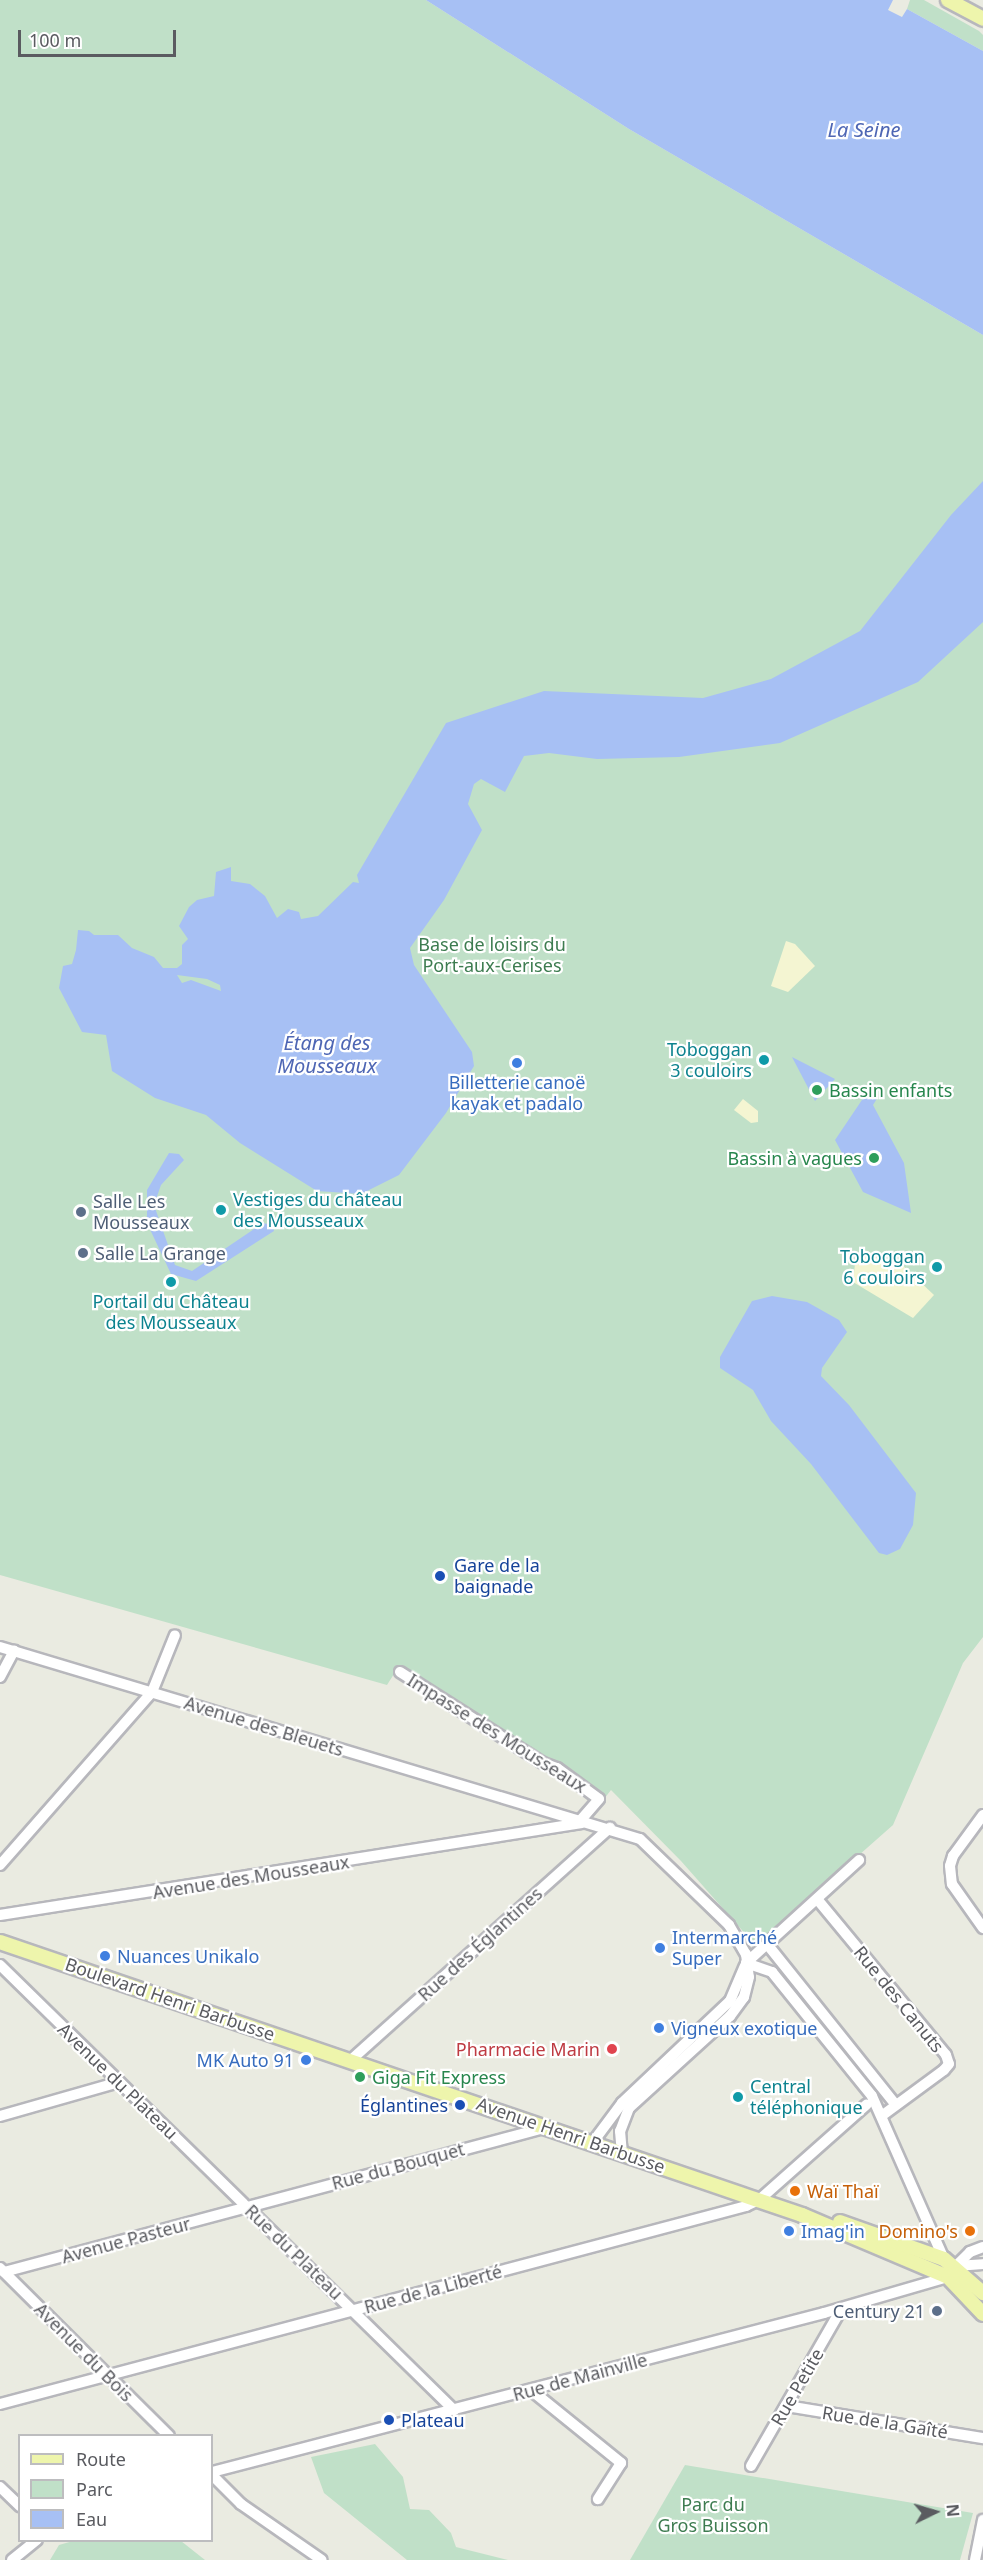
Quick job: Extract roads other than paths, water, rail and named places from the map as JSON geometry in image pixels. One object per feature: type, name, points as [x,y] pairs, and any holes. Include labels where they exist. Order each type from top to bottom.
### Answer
[{"type":"main road","points":[[948,0],[983,19]]},
{"type":"main road","name":"Boulevard Henri Barbusse","points":[[0,1943],[346,2058]]},
{"type":"main road","name":"Avenue Henri Barbusse","points":[[346,2058],[622,2152],[802,2215],[864,2240],[950,2268],[982,2311]]},
{"type":"main road","name":"Avenue Henri Barbusse","points":[[802,2215],[843,2222],[950,2268],[983,2293]]},
{"type":"street","points":[[0,1865],[152,1692],[175,1635]]},
{"type":"street","name":"Avenue des Bleuets","points":[[0,1647],[528,1806],[610,1828],[640,1839],[729,1925],[741,1942],[746,1963]]},
{"type":"street","points":[[0,1677],[14,1651]]},
{"type":"street","name":"Impasse des Mousseaux","points":[[400,1672],[543,1763],[557,1768],[598,1799],[582,1822]]},
{"type":"street","points":[[983,1815],[952,1856],[950,1866],[952,1884],[983,1928]]},
{"type":"street","name":"Avenue des Mousseaux","points":[[0,1915],[503,1839],[582,1822]]},
{"type":"street","name":"Rue des Églantines","points":[[346,2058],[610,1828]]},
{"type":"street","points":[[593,2142],[622,2103],[730,2001],[746,1963],[859,1860]]},
{"type":"street","name":"Rue des Canuts","points":[[817,1899],[946,2055],[949,2064],[883,2115]]},
{"type":"street","points":[[767,1944],[896,2106]]},
{"type":"street","points":[[746,1963],[772,1972],[883,2115],[950,2268]]},
{"type":"street","points":[[622,2152],[620,2131],[629,2108],[739,2007],[748,1986],[746,1963]]},
{"type":"street","name":"Avenue du Plateau","points":[[0,1965],[236,2196]]},
{"type":"street","points":[[0,2116],[119,2082]]},
{"type":"street","points":[[759,2200],[867,2104]]},
{"type":"street","name":"Rue du Bouquet","points":[[249,2207],[548,2127]]},
{"type":"street","name":"Rue du Plateau","points":[[236,2196],[454,2410]]},
{"type":"street","name":"Rue de la Liberté","points":[[0,2404],[759,2200]]},
{"type":"street","name":"Avenue Pasteur","points":[[2,2270],[249,2207]]},
{"type":"street","points":[[950,2268],[970,2252],[983,2247]]},
{"type":"street","points":[[950,2268],[983,2264]]},
{"type":"street","name":"Rue de Mainville","points":[[213,2474],[842,2308],[950,2268]]},
{"type":"street","name":"Avenue du Bois","points":[[2,2270],[106,2376],[168,2434]]},
{"type":"street","name":"Rue Petite","points":[[752,2466],[842,2308]]},
{"type":"street","points":[[531,2390],[621,2463],[598,2499]]},
{"type":"street","name":"Rue de la Gaîté","points":[[787,2406],[983,2438]]},
{"type":"street","points":[[213,2475],[241,2504],[322,2560]]},
{"type":"street","points":[[0,2487],[18,2504]]},
{"type":"street","points":[[975,2560],[983,2520]]},
{"type":"street","points":[[12,2560],[36,2542]]},
{"type":"water","name":"La Seine","points":[[426,0],[893,0],[888,10],[902,17],[907,9],[983,51],[983,335],[629,129]]},
{"type":"water","name":"Étang des Mousseaux","points":[[983,481],[983,622],[918,682],[780,743],[679,757],[597,759],[549,753],[524,756],[505,792],[481,779],[474,784],[468,804],[482,830],[444,900],[410,948],[414,965],[472,1052],[474,1066],[446,1113],[399,1175],[361,1194],[317,1191],[240,1143],[206,1115],[155,1098],[112,1071],[106,1035],[82,1032],[59,988],[63,966],[72,964],[78,930],[89,931],[94,935],[118,935],[132,948],[154,957],[163,968],[177,968],[182,964],[182,945],[188,939],[179,926],[189,907],[197,900],[214,896],[216,872],[231,867],[231,881],[250,884],[265,896],[277,918],[288,909],[299,912],[301,919],[318,916],[353,882],[359,883],[357,875],[446,723],[544,691],[703,698],[771,679],[860,631],[951,515]],"holes":[[[177,975],[207,979],[220,985],[221,991],[191,980],[182,983]]]},
{"type":"water","name":"Bassin enfants","points":[[792,1057],[835,1079],[815,1101]]},
{"type":"water","name":"Bassin à vagues","points":[[870,1088],[878,1097],[873,1105],[904,1163],[911,1213],[863,1192],[835,1140]]},
{"type":"water","points":[[169,1153],[179,1154],[184,1160],[161,1185],[154,1205],[175,1265],[192,1271],[263,1223],[272,1225],[274,1231],[196,1281],[171,1274],[147,1223],[147,1190]]},
{"type":"water","points":[[772,1296],[807,1302],[839,1320],[847,1332],[822,1368],[821,1376],[849,1405],[916,1493],[913,1525],[900,1549],[887,1555],[879,1553],[811,1464],[771,1421],[753,1390],[720,1368],[720,1357],[752,1301]]},
{"type":"place","name":"Toboggan 3 couloirs","points":[[764,1060]]},
{"type":"place","name":"Billetterie canoë kayak et padalo","points":[[517,1063]]},
{"type":"place","name":"Bassin enfants","points":[[817,1090]]},
{"type":"place","name":"Bassin à vagues","points":[[874,1158]]},
{"type":"place","name":"Vestiges du château des Mousseaux","points":[[221,1210]]},
{"type":"place","name":"Salle Les Mousseaux","points":[[81,1212]]},
{"type":"place","name":"Salle La Grange","points":[[83,1253]]},
{"type":"place","name":"Toboggan 6 couloirs","points":[[937,1267]]},
{"type":"place","name":"Portail du Château des Mousseaux","points":[[171,1282]]},
{"type":"place","name":"Gare de la baignade","points":[[440,1576]]},
{"type":"place","name":"Intermarché Super","points":[[660,1948]]},
{"type":"place","name":"Nuances Unikalo","points":[[105,1956]]},
{"type":"place","name":"Vigneux exotique","points":[[659,2028]]},
{"type":"place","name":"Pharmacie Marin","points":[[612,2049]]},
{"type":"place","name":"MK Auto 91","points":[[306,2060]]},
{"type":"place","name":"Giga Fit Express","points":[[360,2077]]},
{"type":"place","name":"Central téléphonique","points":[[738,2097]]},
{"type":"place","name":"Églantines","points":[[460,2105]]},
{"type":"place","name":"Waï Thaï","points":[[795,2191]]},
{"type":"place","name":"Imag'in","points":[[789,2231]]},
{"type":"place","name":"Domino's","points":[[970,2231]]},
{"type":"place","name":"Century 21","points":[[937,2311]]},
{"type":"place","name":"Plateau","points":[[389,2420]]},
{"type":"park label","name":"Base de loisirs du Port-aux-Cerises","points":[[492,955]]},
{"type":"park label","name":"Parc du Gros Buisson","points":[[713,2515]]}]
